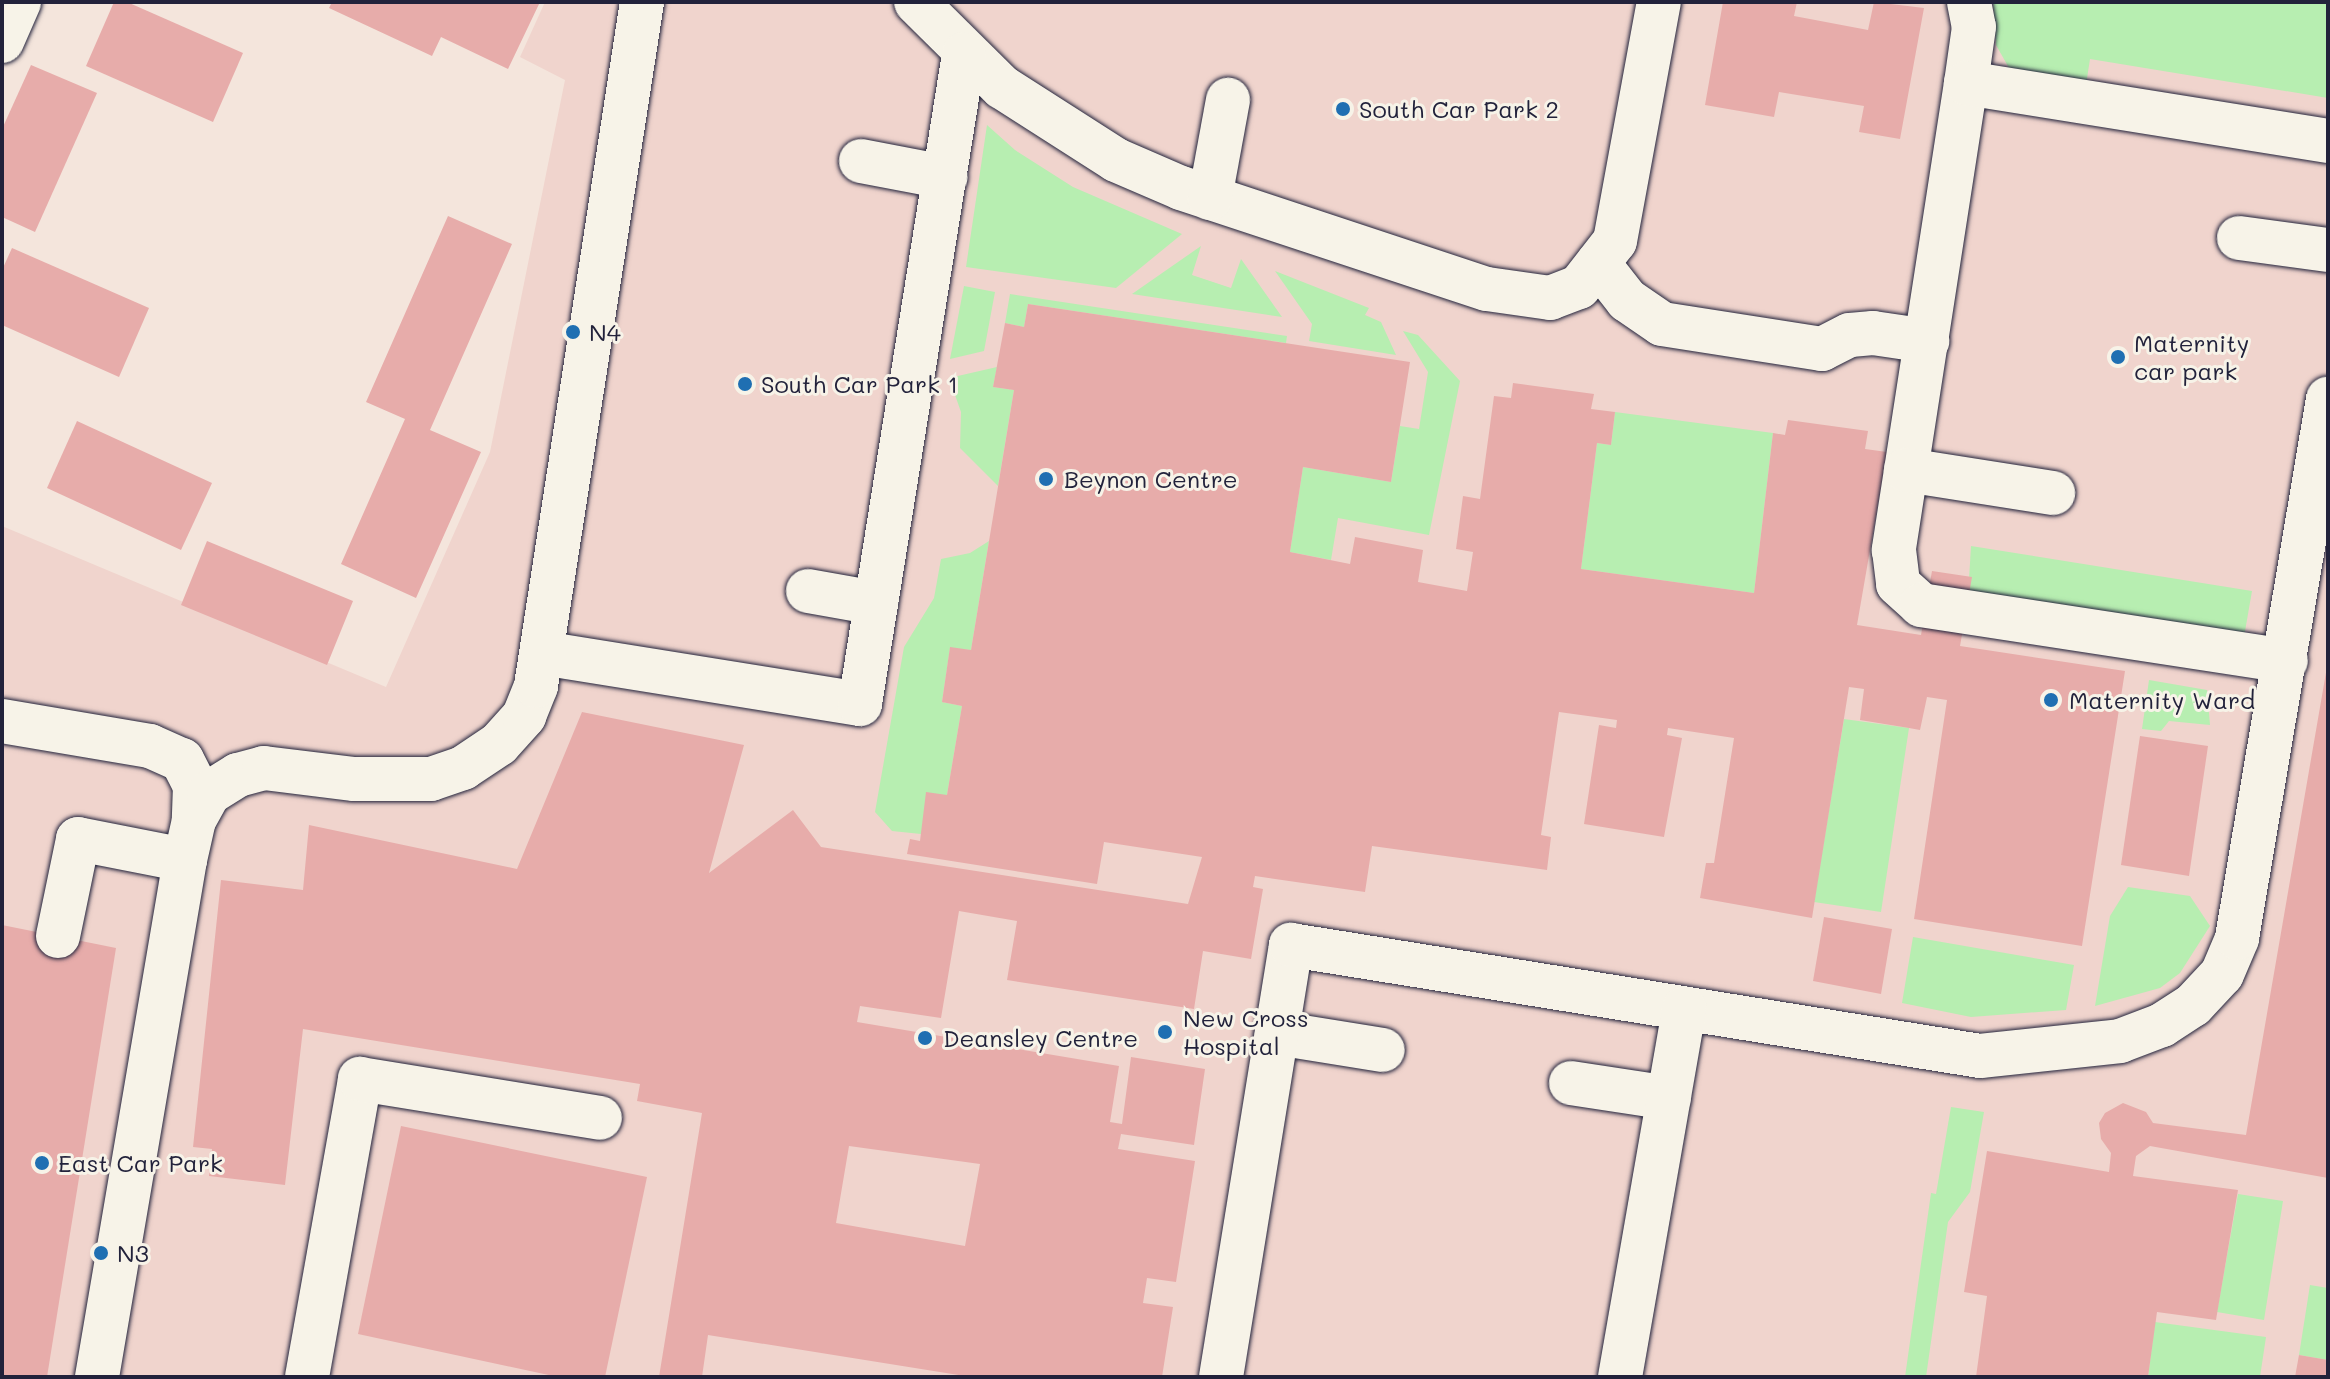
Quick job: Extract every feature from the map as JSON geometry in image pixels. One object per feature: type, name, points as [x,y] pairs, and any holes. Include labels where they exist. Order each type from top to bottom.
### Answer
[{"type":"street","points":[[2,41],[19,2]]},
{"type":"street","points":[[190,840],[209,793],[238,775],[264,768],[354,779],[431,779],[463,768],[499,744],[524,716],[542,653],[642,2]]},
{"type":"street","points":[[916,2],[964,54],[1055,125],[1116,160],[1210,198],[1487,289],[1550,298],[1579,287],[1615,241],[1659,2]]},
{"type":"street","points":[[1969,2],[1974,27],[1906,470],[1895,561],[1898,584],[1921,605],[2286,661]]},
{"type":"street","points":[[542,653],[860,704],[964,54]]},
{"type":"street","points":[[1966,83],[2328,141]]},
{"type":"street","points":[[1210,198],[1228,100]]},
{"type":"street","points":[[861,161],[945,177]]},
{"type":"street","points":[[2239,238],[2328,250]]},
{"type":"street","points":[[1598,263],[1627,300],[1662,324],[1822,349],[1850,335],[1873,333],[1927,341]]},
{"type":"street","points":[[1221,1377],[1291,945],[1980,1056],[2120,1041],[2162,1025],[2193,1005],[2222,974],[2237,938],[2328,399]]},
{"type":"street","points":[[1906,470],[2053,493]]},
{"type":"street","points":[[808,591],[876,603]]},
{"type":"street","points":[[2,721],[150,746],[182,760],[195,785],[190,840],[97,1377]]},
{"type":"street","points":[[58,936],[78,839],[190,840]]},
{"type":"street","points":[[1620,1377],[1684,1009]]},
{"type":"street","points":[[1277,1033],[1383,1050]]},
{"type":"street","points":[[307,1377],[360,1079],[600,1118]]},
{"type":"street","points":[[1571,1083],[1669,1098]]},
{"type":"shaded area","name":"New Cross Hospital","points":[[545,2],[2328,2],[2328,1377],[2,1377],[2,526],[386,687],[490,452],[565,80],[520,57]]},
{"type":"green space","points":[[1993,2],[2328,2],[2328,98],[2090,59],[2086,85],[2009,68],[1996,45]]},
{"type":"green space","points":[[987,125],[1015,150],[1073,187],[1182,234],[1116,288],[966,267]]},
{"type":"green space","points":[[1201,246],[1192,275],[1231,288],[1241,259],[1282,317],[1132,294]]},
{"type":"green space","points":[[1275,271],[1369,308],[1365,315],[1381,322],[1396,355],[1309,341],[1312,324]]},
{"type":"green space","points":[[964,286],[995,292],[984,351],[950,359]]},
{"type":"green space","points":[[1010,294],[1287,336],[1286,343],[1028,304],[1024,327],[1005,323]]},
{"type":"green space","points":[[1403,331],[1418,335],[1460,381],[1429,535],[1338,518],[1331,560],[1290,552],[1303,467],[1391,482],[1400,426],[1419,429],[1428,372]]},
{"type":"green space","points":[[997,367],[993,387],[1014,390],[998,486],[960,448],[961,412],[949,378]]},
{"type":"green space","points":[[1615,412],[1773,433],[1754,593],[1581,569],[1597,443],[1611,445]]},
{"type":"green space","points":[[989,541],[971,650],[950,648],[942,702],[962,706],[947,795],[921,834],[892,831],[875,812],[904,647],[934,598],[941,559],[970,553]]},
{"type":"green space","points":[[1971,546],[2252,591],[2244,637],[1968,596]]},
{"type":"green space","points":[[2149,680],[2207,690],[2210,725],[2169,721],[2161,731],[2142,729]]},
{"type":"green space","points":[[1844,719],[1909,728],[1881,912],[1814,902]]},
{"type":"green space","points":[[2128,887],[2190,896],[2210,926],[2180,973],[2160,988],[2095,1006],[2110,916]]},
{"type":"green space","points":[[1913,937],[2074,965],[2066,1010],[1971,1017],[1902,1003]]},
{"type":"green space","points":[[1951,1107],[1984,1112],[1970,1192],[1948,1222],[1926,1377],[1905,1377],[1931,1193],[1936,1194]]},
{"type":"green space","points":[[2238,1194],[2283,1201],[2264,1320],[2217,1312]]},
{"type":"green space","points":[[2310,1285],[2328,1288],[2328,1360],[2299,1355]]},
{"type":"green space","points":[[2155,1322],[2266,1337],[2260,1377],[2148,1377]]},
{"type":"building","points":[[114,2],[127,2],[243,53],[213,122],[86,66]]},
{"type":"building","points":[[332,2],[540,2],[508,69],[441,37],[432,56],[329,8]]},
{"type":"building","points":[[1723,2],[1797,2],[1794,16],[1868,30],[1874,2],[1924,8],[1900,139],[1859,132],[1864,106],[1779,92],[1774,117],[1705,105]]},
{"type":"building","points":[[31,65],[97,93],[35,232],[2,217],[2,129]]},
{"type":"building","points":[[448,216],[512,244],[430,430],[481,452],[416,598],[341,564],[405,419],[366,402]]},
{"type":"building","points":[[12,248],[149,308],[119,377],[2,325],[2,270]]},
{"type":"building","points":[[1028,304],[1410,362],[1391,482],[1303,467],[1290,552],[1350,564],[1355,537],[1423,550],[1418,582],[1467,591],[1473,552],[1456,549],[1463,496],[1480,499],[1494,396],[1511,398],[1513,383],[1594,394],[1591,409],[1615,412],[1611,445],[1597,443],[1581,569],[1754,593],[1773,433],[1785,435],[1788,420],[1868,431],[1865,449],[1887,452],[1857,625],[1921,635],[1932,571],[1972,577],[1960,646],[2125,671],[2082,946],[1914,919],[1947,700],[1927,697],[1920,730],[1860,720],[1864,689],[1849,687],[1812,918],[1700,898],[1706,863],[1714,863],[1734,738],[1668,728],[1667,735],[1682,738],[1664,837],[1584,824],[1599,725],[1616,728],[1617,720],[1559,712],[1541,835],[1551,837],[1547,870],[1372,846],[1365,892],[1255,876],[1253,887],[1263,889],[1251,959],[1203,951],[1194,1009],[1007,980],[1017,921],[959,911],[941,1018],[860,1006],[857,1022],[1119,1066],[1110,1122],[1122,1124],[1131,1057],[1205,1069],[1194,1145],[1121,1134],[1118,1149],[1195,1161],[1176,1282],[1147,1278],[1143,1303],[1173,1307],[1162,1377],[971,1377],[708,1335],[702,1377],[659,1377],[702,1113],[637,1101],[640,1084],[303,1029],[285,1185],[209,1176],[212,1149],[193,1147],[221,880],[303,890],[309,825],[517,869],[582,712],[744,745],[709,873],[793,810],[821,847],[1188,904],[1202,857],[1104,842],[1097,884],[907,854],[910,839],[920,841],[926,792],[947,795],[962,706],[942,702],[950,647],[971,650],[1014,390],[993,387],[1005,323],[1024,327]],"holes":[[[849,1146],[980,1164],[965,1246],[836,1223]]]},
{"type":"building","points":[[77,421],[212,483],[181,550],[47,488]]},
{"type":"building","points":[[207,541],[353,601],[327,665],[181,605]]},
{"type":"building","points":[[2328,661],[2328,1178],[2150,1146],[2136,1156],[2133,1176],[2238,1190],[2216,1320],[2157,1312],[2148,1377],[1976,1377],[1987,1296],[1964,1292],[1987,1151],[2109,1172],[2111,1153],[2101,1139],[2099,1123],[2105,1113],[2123,1103],[2146,1112],[2153,1123],[2246,1135]]},
{"type":"building","points":[[2140,736],[2208,746],[2189,876],[2121,865]]},
{"type":"building","points":[[1824,917],[1892,929],[1881,994],[1813,981]]},
{"type":"building","name":"East Car Park","points":[[2,925],[116,948],[47,1377],[2,1377]]},
{"type":"building","points":[[401,1126],[647,1177],[605,1377],[558,1377],[358,1334]]},
{"type":"building","points":[[2299,1355],[2328,1360],[2328,1377],[2295,1377]]},
{"type":"place","name":"South Car Park 2","points":[[1343,109]]},
{"type":"place","name":"N4","points":[[573,332]]},
{"type":"place","name":"Maternity car park","points":[[2118,357]]},
{"type":"place","name":"South Car Park 1","points":[[745,384]]},
{"type":"place","name":"Beynon Centre","points":[[1046,479]]},
{"type":"place","name":"Maternity Ward","points":[[2051,700]]},
{"type":"place","name":"New Cross Hospital","points":[[1165,1032]]},
{"type":"place","name":"Deansley Centre","points":[[925,1038]]},
{"type":"place","name":"East Car Park","points":[[42,1163]]},
{"type":"place","name":"N3","points":[[101,1253]]}]
